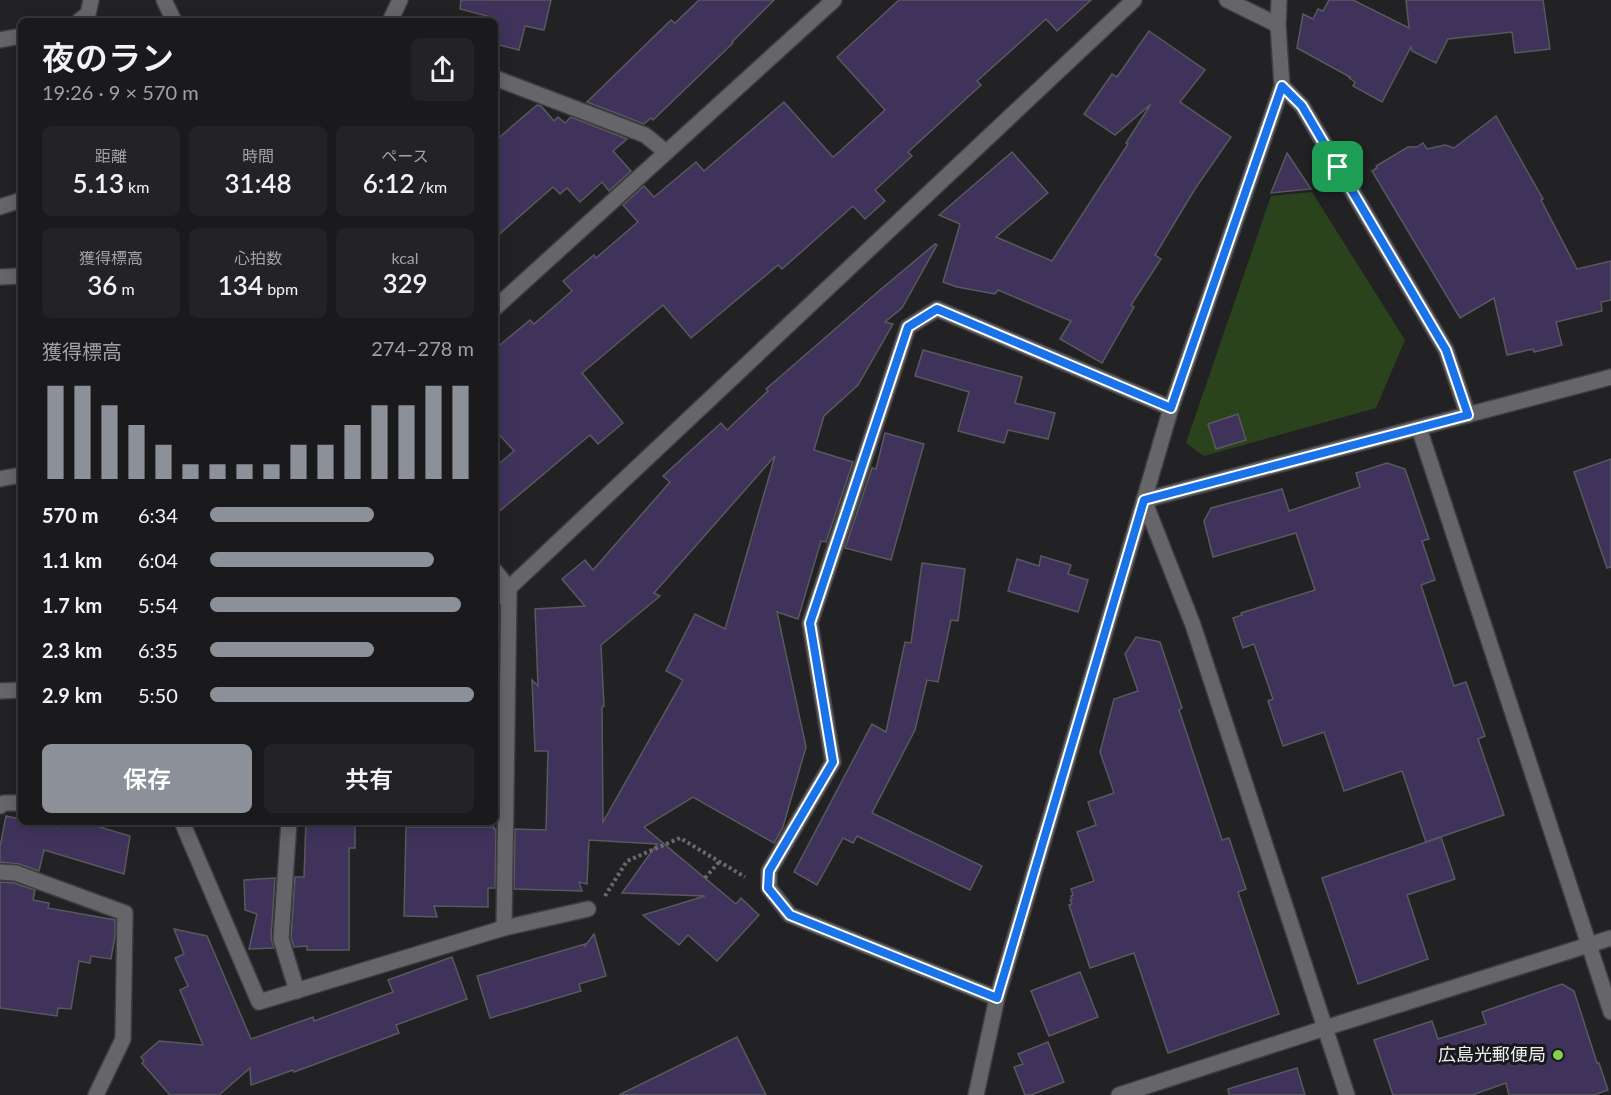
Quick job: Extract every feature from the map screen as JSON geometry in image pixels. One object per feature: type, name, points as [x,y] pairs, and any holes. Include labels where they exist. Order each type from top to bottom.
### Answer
[{"type":"street","points":[[83,18],[88,14],[91,0]]},
{"type":"street","points":[[164,0],[173,18]]},
{"type":"street","points":[[391,18],[400,0]]},
{"type":"street","points":[[498,305],[834,0]]},
{"type":"street","points":[[498,597],[1134,0]]},
{"type":"street","points":[[1227,0],[1278,25]]},
{"type":"street","points":[[976,1095],[997,998],[1171,408],[1282,86],[1278,25],[1279,0]]},
{"type":"street","points":[[0,40],[18,37]]},
{"type":"street","points":[[498,79],[645,135],[666,152]]},
{"type":"street","points":[[1282,86],[1302,106],[1446,350],[1468,415]]},
{"type":"street","points":[[0,207],[18,201]]},
{"type":"street","points":[[0,277],[18,276]]},
{"type":"street","points":[[997,998],[790,915],[768,888],[769,871],[833,762],[810,623],[908,327],[937,309],[1171,408]]},
{"type":"street","points":[[1144,500],[1611,377]]},
{"type":"street","points":[[1419,428],[1611,1012]]},
{"type":"street","points":[[0,479],[18,476]]},
{"type":"street","points":[[1144,500],[1193,625],[1347,1095]]},
{"type":"street","points":[[498,575],[509,588],[504,928]]},
{"type":"street","points":[[0,691],[18,690]]},
{"type":"street","points":[[0,806],[4,803],[18,803]]},
{"type":"street","points":[[183,825],[259,1002],[504,928],[588,909]]},
{"type":"street","points":[[289,825],[281,939],[297,990]]},
{"type":"street","points":[[0,872],[16,873],[125,913],[123,1039],[96,1095]]},
{"type":"street","points":[[1119,1095],[1611,938]]},
{"type":"path","points":[[606,896],[627,861],[680,838],[745,878]]},
{"type":"path","points":[[705,878],[719,862]]},
{"type":"green space","points":[[1312,192],[1405,340],[1376,408],[1204,456],[1186,443],[1271,196]]},
{"type":"building","points":[[461,0],[551,0],[544,30],[525,26],[519,50],[498,45],[498,18],[460,9]]},
{"type":"building","points":[[699,0],[774,0],[653,120],[651,118],[644,124],[587,102],[671,20],[675,23]]},
{"type":"building","points":[[899,0],[1091,0],[1057,31],[1046,19],[977,81],[981,85],[908,152],[912,156],[875,190],[885,201],[865,219],[853,206],[782,269],[778,265],[691,338],[663,305],[582,373],[623,423],[598,444],[590,435],[498,512],[498,464],[514,451],[498,433],[498,347],[530,320],[534,324],[572,291],[563,281],[594,255],[596,258],[638,222],[623,205],[644,186],[654,197],[696,162],[704,171],[784,102],[833,157],[839,152],[885,110],[837,57]]},
{"type":"building","points":[[1329,0],[1353,0],[1409,28],[1406,0],[1543,0],[1550,49],[1515,53],[1512,32],[1448,39],[1436,63],[1412,51],[1411,47],[1382,102],[1353,86],[1355,82],[1350,77],[1297,48],[1303,14],[1313,19],[1318,9],[1323,11]]},
{"type":"building","points":[[1149,31],[1205,70],[1180,102],[1231,137],[1195,189],[1155,255],[1161,259],[1131,305],[1134,307],[1102,363],[1060,339],[1071,321],[998,290],[995,294],[943,282],[960,224],[939,215],[1012,152],[1048,193],[996,237],[1052,261],[1128,144],[1126,143],[1151,104],[1115,135],[1084,114],[1112,74],[1117,77]]},
{"type":"building","points":[[537,105],[541,106],[554,121],[558,117],[565,123],[571,117],[627,139],[613,151],[631,171],[609,191],[602,182],[580,202],[567,188],[560,194],[553,187],[498,235],[498,138]]},
{"type":"building","points":[[1496,116],[1543,199],[1541,200],[1577,269],[1611,261],[1611,300],[1601,302],[1602,311],[1556,322],[1562,345],[1534,352],[1533,349],[1507,355],[1494,298],[1460,318],[1372,171],[1377,168],[1376,166],[1408,147],[1417,147],[1423,143],[1427,149],[1445,145],[1454,148]]},
{"type":"building","points":[[1287,153],[1311,189],[1271,193]]},
{"type":"building","points":[[935,244],[937,245],[902,308],[885,322],[893,324],[858,385],[824,416],[814,450],[853,462],[826,542],[821,541],[798,619],[777,612],[806,747],[783,827],[774,843],[693,797],[644,827],[736,904],[741,898],[759,915],[717,961],[688,935],[679,945],[643,915],[705,896],[622,893],[657,844],[589,840],[587,884],[579,882],[582,891],[514,889],[515,829],[546,830],[548,751],[535,751],[532,680],[538,686],[535,609],[585,606],[562,579],[585,560],[593,570],[670,482],[663,476],[721,423],[727,430],[768,391],[766,389]],"holes":[[[775,456],[725,629],[695,614],[666,671],[683,680],[603,822],[602,707],[604,706],[601,645],[660,596],[654,593]]]},
{"type":"building","points":[[923,350],[1022,377],[1015,403],[1055,413],[1048,439],[1008,430],[1004,443],[958,431],[969,392],[915,376]]},
{"type":"building","points":[[1238,414],[1246,440],[1216,449],[1208,424]]},
{"type":"building","points":[[885,433],[924,444],[891,560],[845,548],[872,468],[876,469]]},
{"type":"building","points":[[1611,459],[1611,567],[1607,568],[1574,472]]},
{"type":"building","points":[[1387,463],[1405,469],[1429,539],[1422,541],[1435,580],[1421,585],[1454,686],[1466,682],[1485,736],[1478,739],[1504,815],[1426,842],[1402,771],[1344,791],[1324,732],[1283,746],[1268,701],[1273,699],[1254,644],[1243,648],[1233,618],[1242,615],[1241,613],[1315,590],[1296,533],[1213,557],[1204,521],[1211,508],[1282,489],[1289,511],[1360,487],[1356,473]]},
{"type":"building","points":[[1041,556],[1071,565],[1068,574],[1088,580],[1078,612],[1008,591],[1017,559],[1039,566]]},
{"type":"building","points":[[922,563],[965,569],[958,621],[951,620],[938,682],[927,680],[915,730],[872,813],[982,866],[970,890],[857,836],[853,843],[843,838],[817,885],[794,872],[872,724],[886,732],[905,642],[911,643]]},
{"type":"building","points":[[1136,637],[1160,642],[1182,708],[1179,710],[1222,840],[1229,838],[1246,889],[1238,892],[1279,1014],[1168,1053],[1134,953],[1090,968],[1069,905],[1072,904],[1071,889],[1094,881],[1077,832],[1096,825],[1088,802],[1114,793],[1100,752],[1114,699],[1138,691],[1125,654]]},
{"type":"building","points":[[6,816],[18,818],[18,825],[57,827],[58,825],[93,825],[130,836],[124,874],[44,850],[39,871],[19,864],[0,862],[0,847]]},
{"type":"building","points":[[306,825],[355,825],[355,848],[349,848],[349,950],[307,950],[307,946],[294,947],[291,938],[295,877],[304,877]]},
{"type":"building","points":[[406,827],[494,827],[496,829],[495,888],[488,888],[488,907],[434,906],[437,917],[404,916]]},
{"type":"building","points":[[1441,837],[1455,879],[1407,895],[1428,959],[1358,984],[1322,878]]},
{"type":"building","points":[[275,878],[271,938],[274,948],[249,949],[257,914],[245,910],[244,880]]},
{"type":"building","points":[[0,882],[14,883],[35,890],[33,900],[49,903],[48,908],[115,920],[111,959],[91,956],[90,963],[79,961],[71,1009],[58,1008],[57,1016],[0,1008]]},
{"type":"building","points":[[174,929],[207,936],[251,1039],[313,1017],[314,1021],[393,992],[388,980],[452,957],[467,999],[396,1025],[399,1033],[294,1072],[293,1070],[251,1085],[250,1068],[219,1095],[170,1095],[142,1063],[144,1061],[141,1057],[159,1041],[203,1045],[180,990],[188,986],[175,958],[184,954]]},
{"type":"building","points":[[594,934],[606,976],[579,984],[581,991],[490,1018],[477,976],[585,944],[585,946]]},
{"type":"building","points":[[1080,972],[1098,1017],[1049,1036],[1031,991]]},
{"type":"building","points":[[1562,984],[1574,991],[1608,1090],[1594,1095],[1509,1095],[1506,1083],[1472,1095],[1393,1095],[1374,1040],[1432,1021],[1438,1039],[1486,1024],[1482,1012]]},
{"type":"building","points":[[737,1037],[766,1095],[619,1095]]},
{"type":"building","points":[[1048,1042],[1064,1082],[1031,1095],[1025,1095],[1014,1067],[1023,1064],[1018,1054]]},
{"type":"building","points":[[1297,1068],[1305,1095],[1229,1095],[1228,1089]]},
{"type":"place","name":"広島光郵便局","points":[[1558,1055]]},
{"type":"route","points":[[1282,86],[1302,106],[1338,167],[1446,350],[1468,415],[1144,500],[997,998],[790,915],[768,888],[769,871],[833,762],[810,623],[908,327],[937,309],[1171,408],[1282,86]]}]
